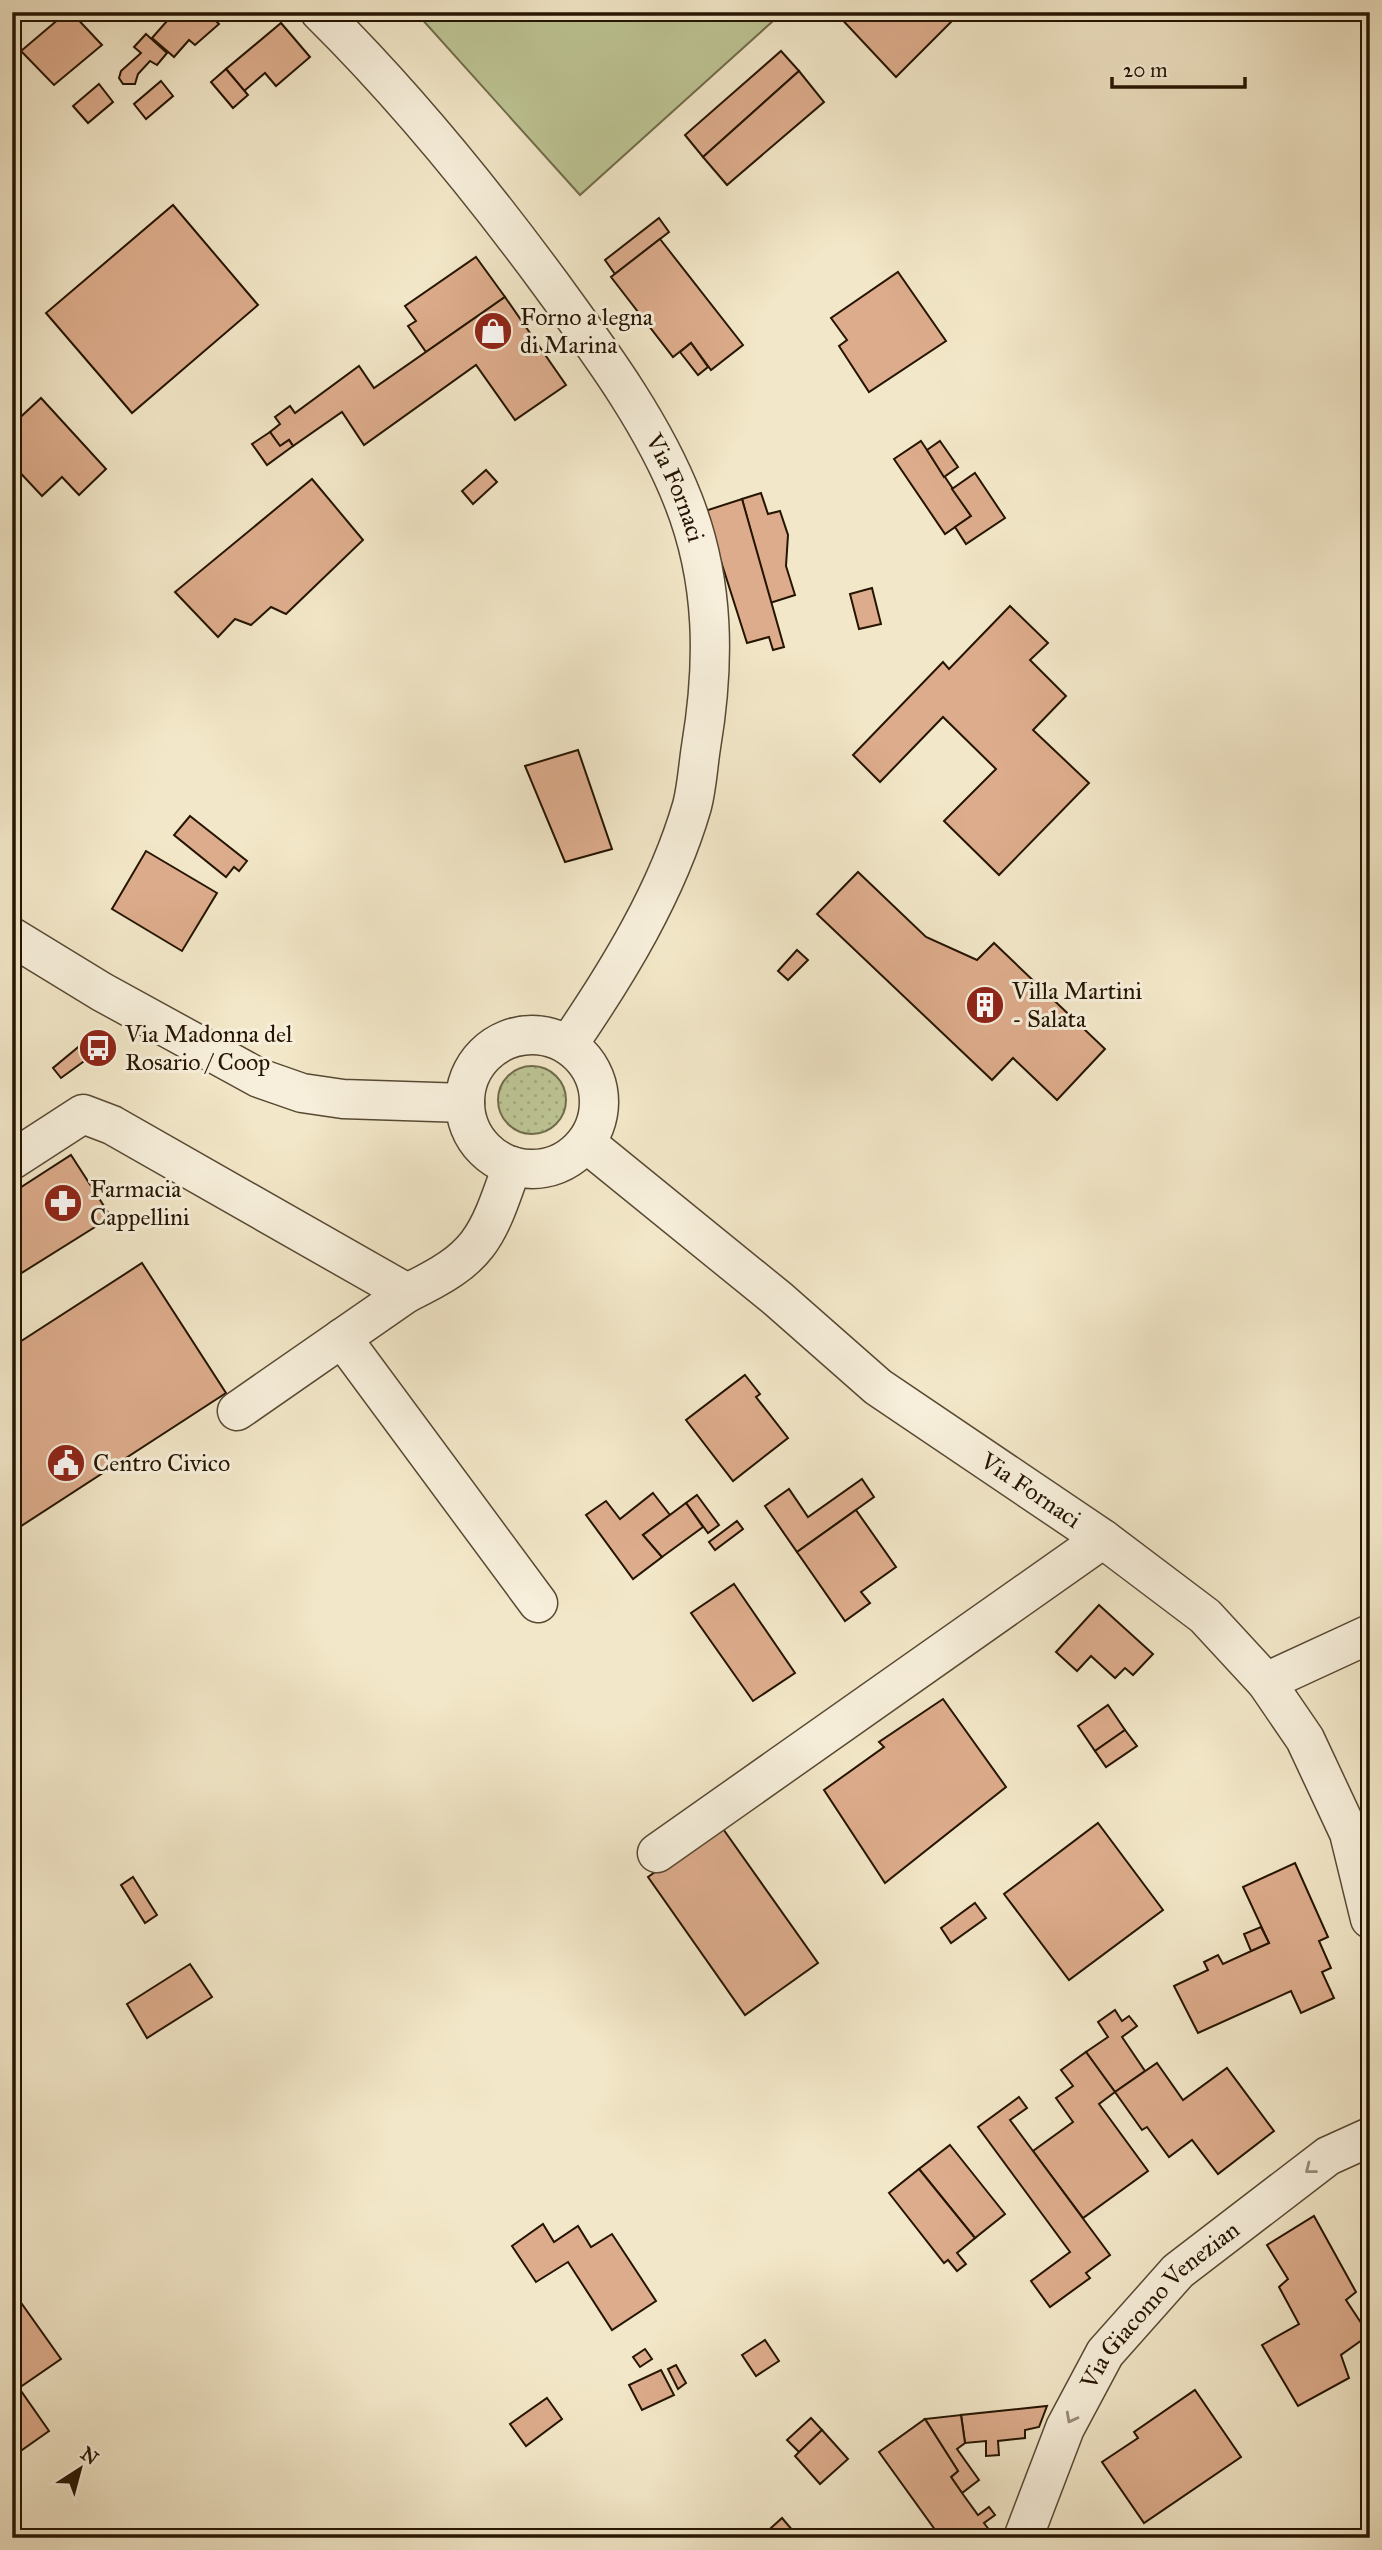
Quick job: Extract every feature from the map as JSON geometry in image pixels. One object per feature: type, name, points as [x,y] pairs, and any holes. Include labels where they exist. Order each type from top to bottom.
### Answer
[{"type":"street","name":"Via Fornaci","points":[[320,12],[387,78],[465,172],[577,321],[653,436],[683,499],[702,557],[711,619],[710,692],[692,806],[657,895],[608,983],[568,1045]]},
{"type":"street","points":[[12,937],[102,992],[259,1078],[302,1093],[343,1099],[465,1103]]},
{"type":"street","points":[[533,1034],[568,1045],[593,1072],[599,1090],[595,1127],[586,1143],[574,1155],[543,1169],[512,1166],[495,1158],[483,1148],[470,1127],[465,1103],[467,1085],[474,1069],[499,1043],[533,1034]]},
{"type":"street","points":[[12,1160],[83,1114],[112,1125],[407,1293]]},
{"type":"street","name":"Via Fornaci","points":[[586,1143],[778,1299],[878,1387],[1103,1539],[1205,1616],[1266,1682],[1305,1739],[1349,1833],[1370,1919]]},
{"type":"street","points":[[237,1411],[407,1293],[439,1278],[472,1254],[488,1231],[512,1166]]},
{"type":"street","points":[[342,1338],[538,1603]]},
{"type":"street","points":[[657,1853],[1103,1539]]},
{"type":"street","points":[[1266,1682],[1370,1634]]},
{"type":"street","name":"Via Giacomo Venezian","points":[[1023,2538],[1065,2428],[1105,2353],[1178,2272],[1328,2156],[1370,2137]]},
{"type":"green space","points":[[425,12],[783,12],[580,195],[420,17]]},
{"type":"green space","points":[[525,1066],[539,1066],[551,1071],[561,1081],[566,1100],[561,1119],[551,1129],[539,1134],[525,1134],[513,1129],[503,1119],[498,1107],[498,1093],[503,1081],[513,1071]]},
{"type":"building","points":[[67,12],[71,12],[102,45],[54,85],[21,51]]},
{"type":"building","points":[[158,12],[213,12],[210,15],[219,24],[195,45],[189,40],[174,57],[152,38],[167,21]]},
{"type":"building","points":[[835,12],[961,12],[896,77]]},
{"type":"building","points":[[281,23],[310,57],[276,86],[265,73],[244,91],[226,69]]},
{"type":"building","points":[[146,34],[167,53],[157,65],[150,61],[138,74],[135,84],[123,84],[119,78],[121,71],[141,53],[134,47]]},
{"type":"building","points":[[781,51],[799,71],[703,157],[685,135]]},
{"type":"building","points":[[226,69],[248,95],[233,108],[211,82]]},
{"type":"building","points":[[799,71],[824,102],[727,185],[703,157]]},
{"type":"building","points":[[161,81],[173,96],[146,119],[134,104]]},
{"type":"building","points":[[99,84],[113,102],[88,123],[73,106]]},
{"type":"building","points":[[173,205],[258,305],[132,413],[46,313]]},
{"type":"building","points":[[659,218],[669,232],[615,274],[605,260]]},
{"type":"building","points":[[660,239],[743,345],[711,370],[691,343],[673,357],[611,277]]},
{"type":"building","points":[[476,257],[505,297],[426,352],[408,326],[416,321],[405,306]]},
{"type":"building","points":[[898,272],[946,341],[869,392],[839,346],[847,340],[831,318]]},
{"type":"building","points":[[505,297],[566,385],[515,420],[476,365],[364,445],[342,412],[293,446],[289,440],[280,446],[270,432],[280,424],[275,417],[290,406],[295,413],[359,366],[374,388]]},
{"type":"building","points":[[691,343],[708,367],[698,375],[680,352]]},
{"type":"building","points":[[41,398],[106,469],[79,495],[62,477],[42,496],[12,464],[12,425]]},
{"type":"building","points":[[270,432],[280,446],[289,440],[293,446],[267,465],[252,444]]},
{"type":"building","points":[[921,441],[971,516],[945,534],[894,459]]},
{"type":"building","points":[[940,441],[958,467],[944,477],[927,450]]},
{"type":"building","points":[[486,470],[497,482],[473,504],[462,491]]},
{"type":"building","points":[[975,473],[1005,518],[966,544],[955,527],[971,516],[952,489]]},
{"type":"building","points":[[312,479],[363,540],[286,614],[271,607],[251,625],[235,619],[218,637],[175,592]]},
{"type":"building","points":[[761,493],[768,514],[780,511],[788,535],[786,566],[795,595],[770,603],[742,499]]},
{"type":"building","points":[[742,499],[784,647],[773,650],[769,637],[747,643],[705,511]]},
{"type":"building","points":[[872,588],[881,624],[859,629],[850,594]]},
{"type":"building","points":[[1010,606],[1048,643],[1030,660],[1066,696],[1033,730],[1089,783],[999,875],[944,821],[996,769],[943,717],[880,782],[853,755],[943,662],[949,669]]},
{"type":"building","points":[[578,750],[612,849],[565,862],[525,766]]},
{"type":"building","points":[[190,816],[247,861],[239,871],[234,867],[226,877],[174,835]]},
{"type":"building","points":[[146,851],[217,893],[182,951],[112,909]]},
{"type":"building","name":"Villa Martini - Salata","points":[[858,872],[926,937],[977,960],[994,943],[1105,1049],[1057,1100],[1013,1058],[992,1080],[817,914]]},
{"type":"building","points":[[797,950],[808,960],[788,980],[778,971]]},
{"type":"building","points":[[88,1039],[98,1051],[61,1078],[53,1068]]},
{"type":"building","points":[[71,1155],[111,1217],[12,1279],[12,1193]]},
{"type":"building","name":"Centro Civico","points":[[142,1263],[226,1393],[12,1532],[12,1347]]},
{"type":"building","points":[[745,1375],[760,1394],[756,1397],[788,1438],[733,1481],[686,1420]]},
{"type":"building","points":[[862,1479],[874,1497],[797,1552],[765,1506],[789,1489],[808,1517]]},
{"type":"building","points":[[653,1493],[670,1515],[643,1535],[662,1557],[633,1579],[586,1515],[606,1501],[620,1519]]},
{"type":"building","points":[[697,1495],[719,1525],[708,1533],[686,1503]]},
{"type":"building","points":[[686,1503],[703,1527],[662,1557],[643,1535]]},
{"type":"building","points":[[856,1510],[896,1567],[861,1592],[870,1603],[845,1621],[797,1552]]},
{"type":"building","points":[[737,1521],[743,1529],[715,1550],[709,1542]]},
{"type":"building","points":[[734,1584],[795,1673],[753,1701],[691,1613]]},
{"type":"building","points":[[1099,1605],[1153,1654],[1133,1675],[1125,1668],[1115,1678],[1091,1656],[1077,1671],[1056,1652]]},
{"type":"building","points":[[943,1699],[1006,1787],[885,1883],[824,1790],[884,1747],[879,1742]]},
{"type":"building","points":[[1108,1705],[1125,1730],[1095,1751],[1078,1726]]},
{"type":"building","points":[[1125,1730],[1137,1746],[1106,1767],[1095,1751]]},
{"type":"building","points":[[1098,1823],[1163,1910],[1069,1980],[1004,1894]]},
{"type":"building","points":[[721,1826],[818,1963],[745,2015],[648,1877]]},
{"type":"building","points":[[1295,1863],[1328,1937],[1319,1941],[1331,1968],[1322,1972],[1334,1998],[1301,2013],[1291,1991],[1198,2033],[1174,1986],[1208,1970],[1204,1962],[1218,1955],[1223,1964],[1269,1943],[1243,1887]]},
{"type":"building","points":[[133,1877],[157,1915],[145,1923],[121,1885]]},
{"type":"building","points":[[975,1903],[986,1918],[951,1943],[941,1928]]},
{"type":"building","points":[[1261,1927],[1269,1943],[1251,1951],[1244,1934]]},
{"type":"building","points":[[190,1964],[212,1997],[147,2038],[127,2004]]},
{"type":"building","points":[[1115,2010],[1122,2021],[1129,2016],[1137,2026],[1122,2037],[1145,2071],[1115,2092],[1086,2052],[1108,2037],[1098,2022]]},
{"type":"building","points":[[1086,2052],[1115,2092],[1099,2104],[1148,2171],[1083,2218],[1033,2151],[1073,2122],[1056,2098],[1073,2086],[1061,2070]]},
{"type":"building","points":[[1157,2063],[1183,2100],[1227,2068],[1274,2131],[1218,2174],[1192,2140],[1169,2157],[1147,2127],[1142,2130],[1115,2092]]},
{"type":"building","points":[[1019,2097],[1027,2108],[1010,2120],[1110,2255],[1086,2273],[1090,2278],[1050,2307],[1031,2281],[1070,2252],[978,2127]]},
{"type":"building","points":[[950,2145],[1005,2214],[975,2238],[919,2169]]},
{"type":"building","points":[[919,2169],[975,2238],[957,2253],[966,2264],[957,2271],[948,2260],[944,2263],[889,2193]]},
{"type":"building","points":[[1314,2216],[1356,2292],[1346,2300],[1369,2335],[1341,2355],[1349,2378],[1298,2406],[1262,2345],[1299,2324],[1279,2287],[1288,2279],[1267,2245]]},
{"type":"building","points":[[543,2224],[554,2242],[578,2226],[591,2247],[612,2234],[656,2301],[612,2330],[568,2262],[536,2282],[512,2246]]},
{"type":"building","points":[[12,2290],[61,2359],[19,2388],[49,2431],[12,2457]]},
{"type":"building","points":[[765,2340],[779,2361],[756,2376],[742,2355]]},
{"type":"building","points":[[645,2349],[652,2359],[640,2367],[633,2357]]},
{"type":"building","points":[[676,2365],[686,2383],[678,2389],[668,2369]]},
{"type":"building","points":[[661,2370],[674,2395],[642,2410],[629,2385]]},
{"type":"building","points":[[1195,2390],[1241,2457],[1144,2523],[1102,2462],[1138,2438],[1134,2432]]},
{"type":"building","points":[[547,2398],[562,2419],[526,2446],[510,2424]]},
{"type":"building","points":[[1047,2406],[1039,2427],[1025,2430],[1025,2438],[998,2441],[999,2455],[986,2456],[986,2441],[965,2443],[961,2415]]},
{"type":"building","points":[[961,2415],[965,2443],[957,2449],[979,2480],[962,2493],[951,2477],[958,2471],[925,2419]]},
{"type":"building","points":[[811,2418],[822,2430],[799,2452],[787,2440]]},
{"type":"building","points":[[925,2419],[958,2471],[951,2477],[978,2515],[989,2507],[995,2515],[984,2523],[993,2535],[989,2538],[941,2538],[879,2452]]},
{"type":"building","points":[[822,2430],[848,2459],[820,2484],[795,2456]]},
{"type":"building","points":[[782,2518],[799,2538],[760,2538]]},
{"type":"place","name":"Forno a legna di Marina","points":[[493,331]]},
{"type":"place","name":"Villa Martini - Salata","points":[[985,1005]]},
{"type":"place","name":"Via Madonna del Rosario / Coop","points":[[98,1048]]},
{"type":"place","name":"Farmacia Cappellini","points":[[63,1203]]},
{"type":"place","name":"Centro Civico","points":[[66,1463]]}]
